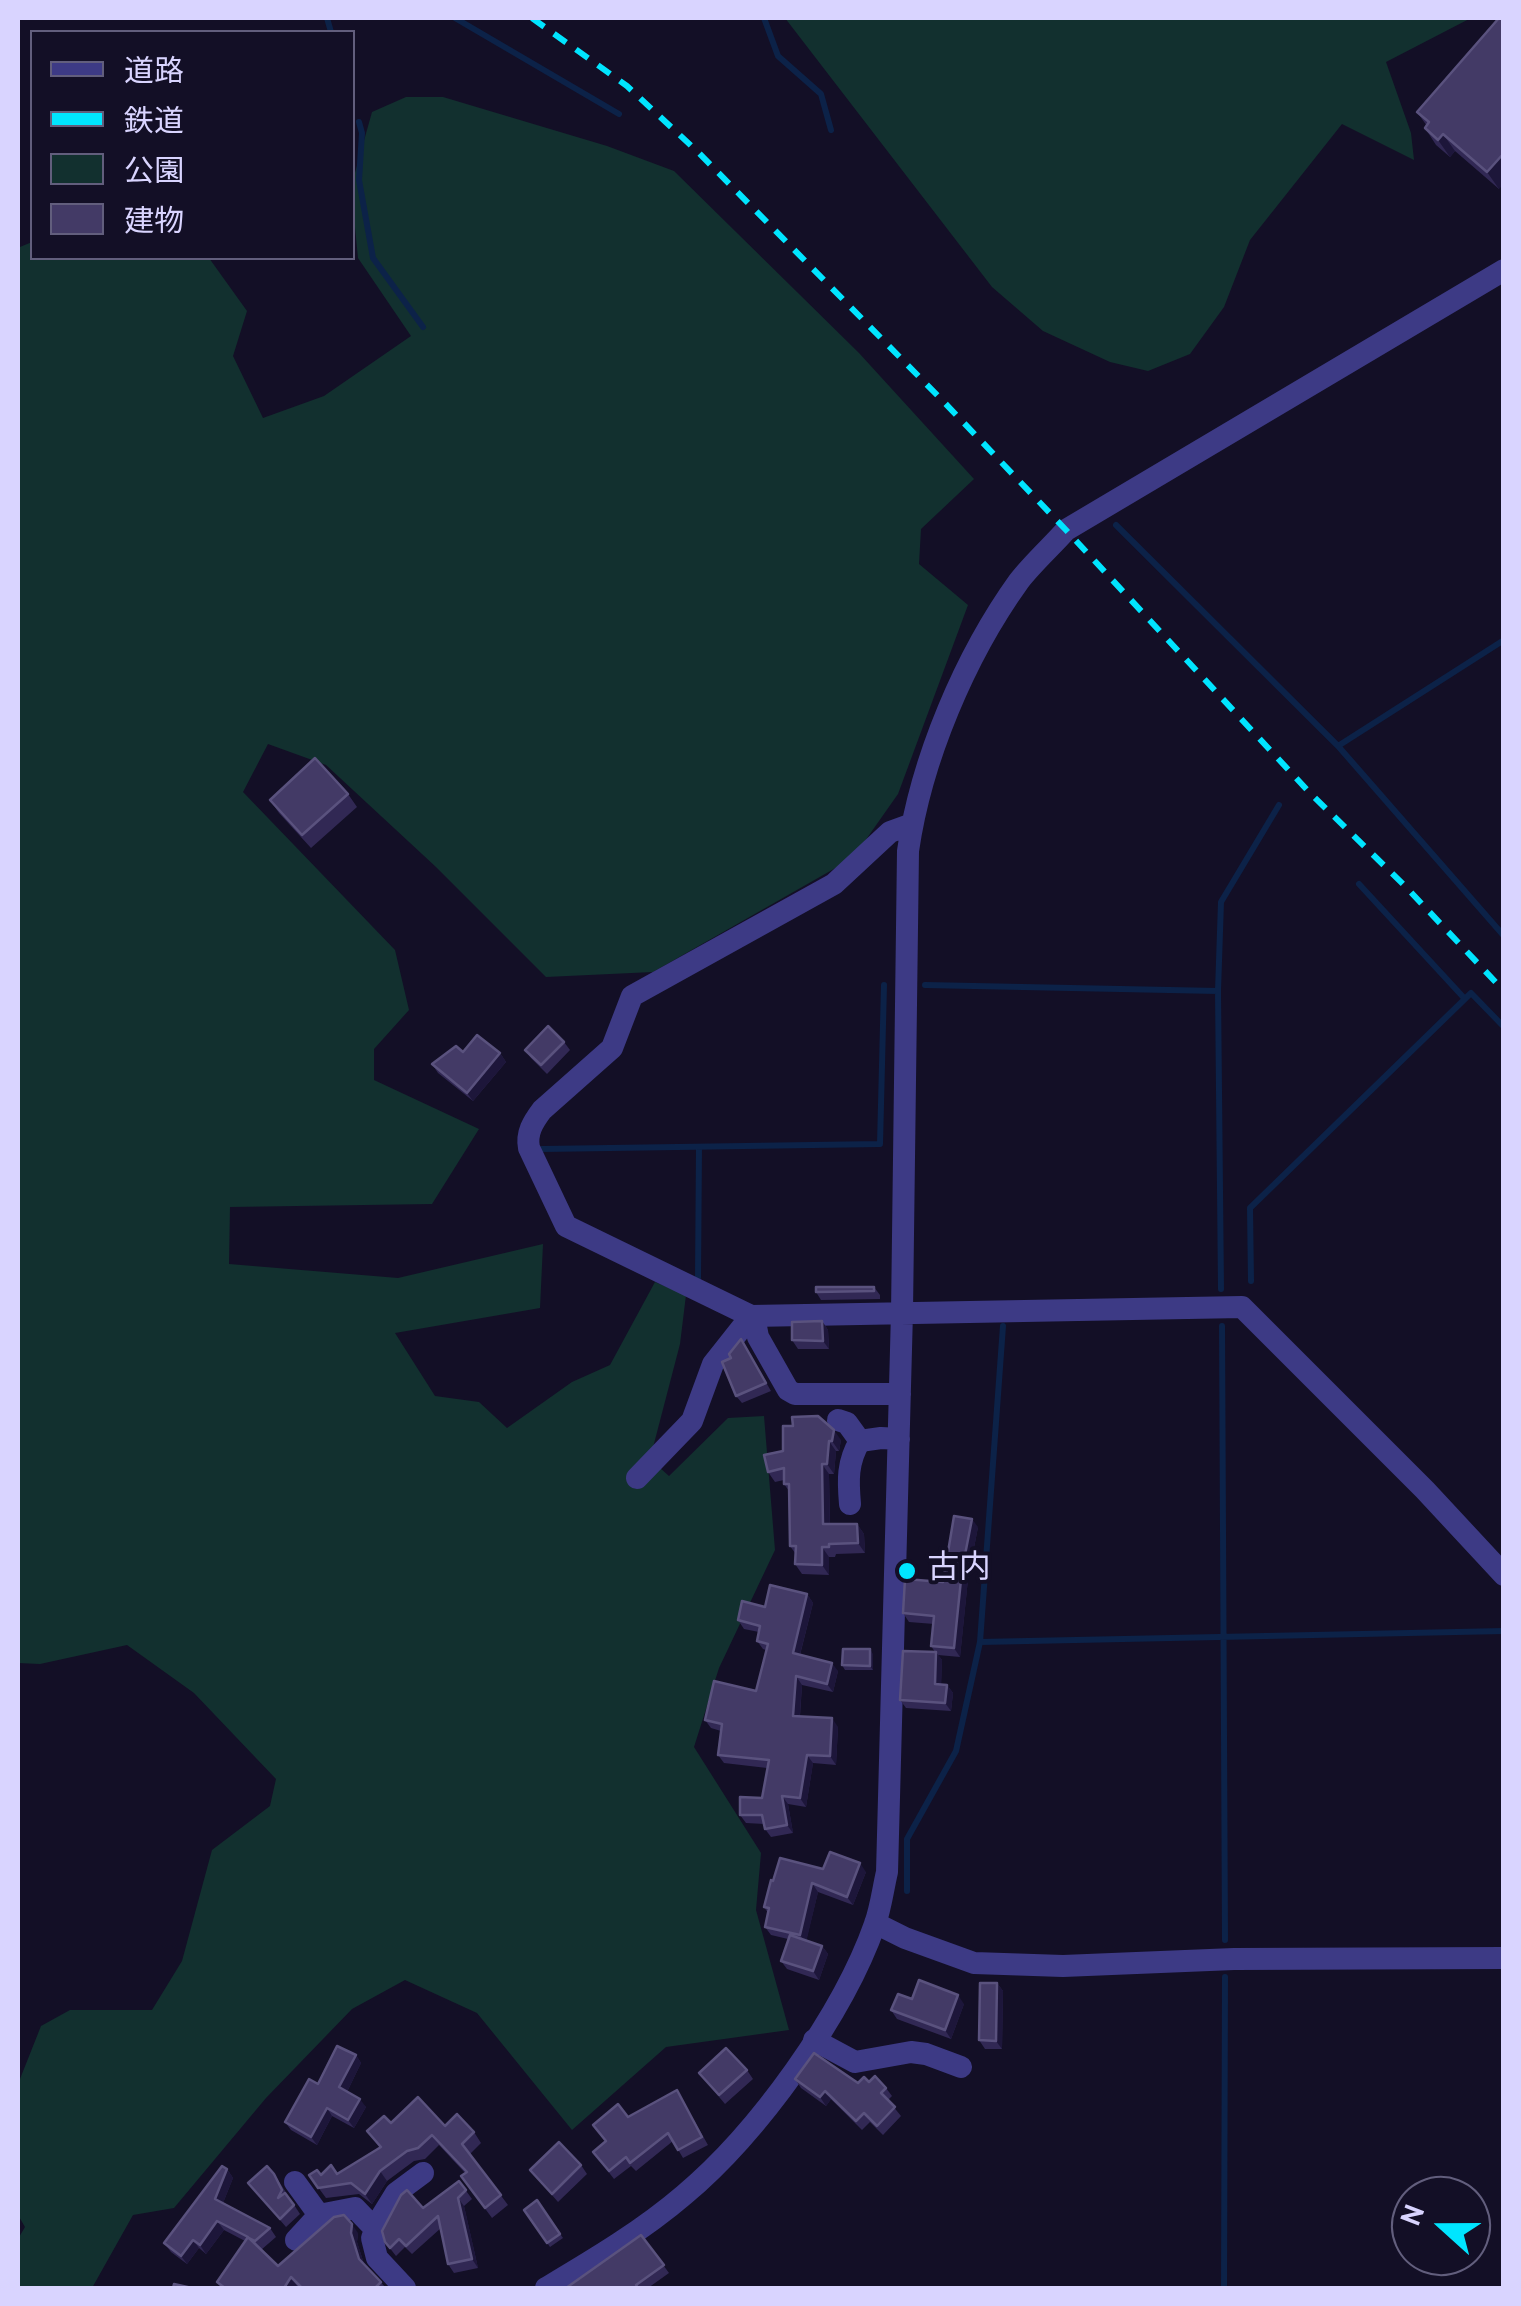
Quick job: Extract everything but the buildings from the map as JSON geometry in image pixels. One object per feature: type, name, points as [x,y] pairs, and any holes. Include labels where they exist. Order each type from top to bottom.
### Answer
[{"type":"street","points":[[549,2288],[618,2245],[683,2196],[720,2162],[779,2093],[814,2040],[846,1988],[875,1923],[888,1872],[902,1312],[908,851],[934,750],[955,696],[985,635],[1020,580],[1066,530],[1504,270]]},
{"type":"street","points":[[912,824],[890,832],[834,884],[632,996],[612,1048],[542,1110],[527,1137],[566,1226],[753,1316],[1242,1307],[1425,1490],[1504,1576]]},
{"type":"street","points":[[753,1316],[758,1337],[788,1390],[795,1394],[900,1394]]},
{"type":"street","points":[[638,1478],[692,1420],[713,1364],[753,1316]]},
{"type":"street","points":[[838,1420],[847,1423],[860,1441]]},
{"type":"street","points":[[850,1504],[847,1474],[860,1441],[898,1439]]},
{"type":"street","points":[[875,1923],[974,1963],[1063,1966],[1234,1959],[1504,1958]]},
{"type":"street","points":[[814,2040],[855,2062],[911,2052],[961,2066]]},
{"type":"street","points":[[405,2288],[378,2258],[372,2238],[396,2193],[423,2172]]},
{"type":"street","points":[[295,2182],[319,2215]]},
{"type":"street","points":[[296,2240],[319,2215],[356,2208],[376,2230]]},
{"type":"green space","points":[[785,18],[1471,18],[1386,62],[1411,133],[1414,160],[1342,124],[1250,240],[1224,307],[1190,354],[1148,371],[1110,362],[1043,331],[992,287]]},
{"type":"green space","points":[[406,97],[443,97],[607,146],[674,171],[859,353],[974,479],[921,529],[919,564],[968,605],[898,794],[853,858],[653,972],[546,977],[326,765],[268,744],[243,792],[395,950],[409,1010],[374,1049],[374,1080],[479,1129],[432,1204],[230,1207],[229,1264],[398,1278],[543,1244],[540,1308],[395,1333],[435,1396],[479,1402],[507,1428],[572,1382],[610,1365],[655,1282],[686,1295],[680,1344],[650,1459],[669,1476],[728,1418],[764,1416],[775,1550],[719,1668],[694,1747],[761,1853],[756,1910],[789,2030],[666,2047],[572,2130],[477,2013],[405,1980],[352,2009],[266,2098],[174,2208],[133,2215],[92,2288],[18,2288],[18,2239],[25,2227],[18,2215],[18,2084],[41,2026],[70,2010],[152,2010],[182,1961],[212,1850],[270,1806],[276,1779],[194,1693],[127,1645],[40,1664],[18,1663],[18,252],[30,243],[30,260],[210,260],[247,311],[233,356],[263,418],[324,396],[411,336],[358,258],[355,173],[372,112]]},
{"type":"waterway","points":[[327,18],[330,30]]},
{"type":"waterway","points":[[455,18],[619,114]]},
{"type":"waterway","points":[[764,18],[778,56],[821,94],[831,130]]},
{"type":"waterway","points":[[359,122],[359,180],[373,258],[423,327]]},
{"type":"waterway","points":[[1116,525],[1338,746],[1504,936]]},
{"type":"waterway","points":[[1338,746],[1504,640]]},
{"type":"waterway","points":[[1221,1289],[1221,902],[1279,805]]},
{"type":"waterway","points":[[1359,884],[1465,999]]},
{"type":"waterway","points":[[542,1149],[880,1144],[884,985]]},
{"type":"waterway","points":[[925,985],[1218,991]]},
{"type":"waterway","points":[[1251,1281],[1250,1208],[1471,993],[1504,1027]]},
{"type":"waterway","points":[[698,1278],[699,1147]]},
{"type":"waterway","points":[[907,1891],[907,1839],[956,1751],[980,1642],[1003,1326]]},
{"type":"waterway","points":[[1222,1326],[1225,1940]]},
{"type":"waterway","points":[[980,1642],[1504,1631]]},
{"type":"waterway","points":[[1224,2288],[1225,1977]]},
{"type":"railway","points":[[532,18],[627,86],[699,153],[942,400],[1309,792],[1504,991]]},
{"type":"place","name":"古内","points":[[907,1571]]}]
